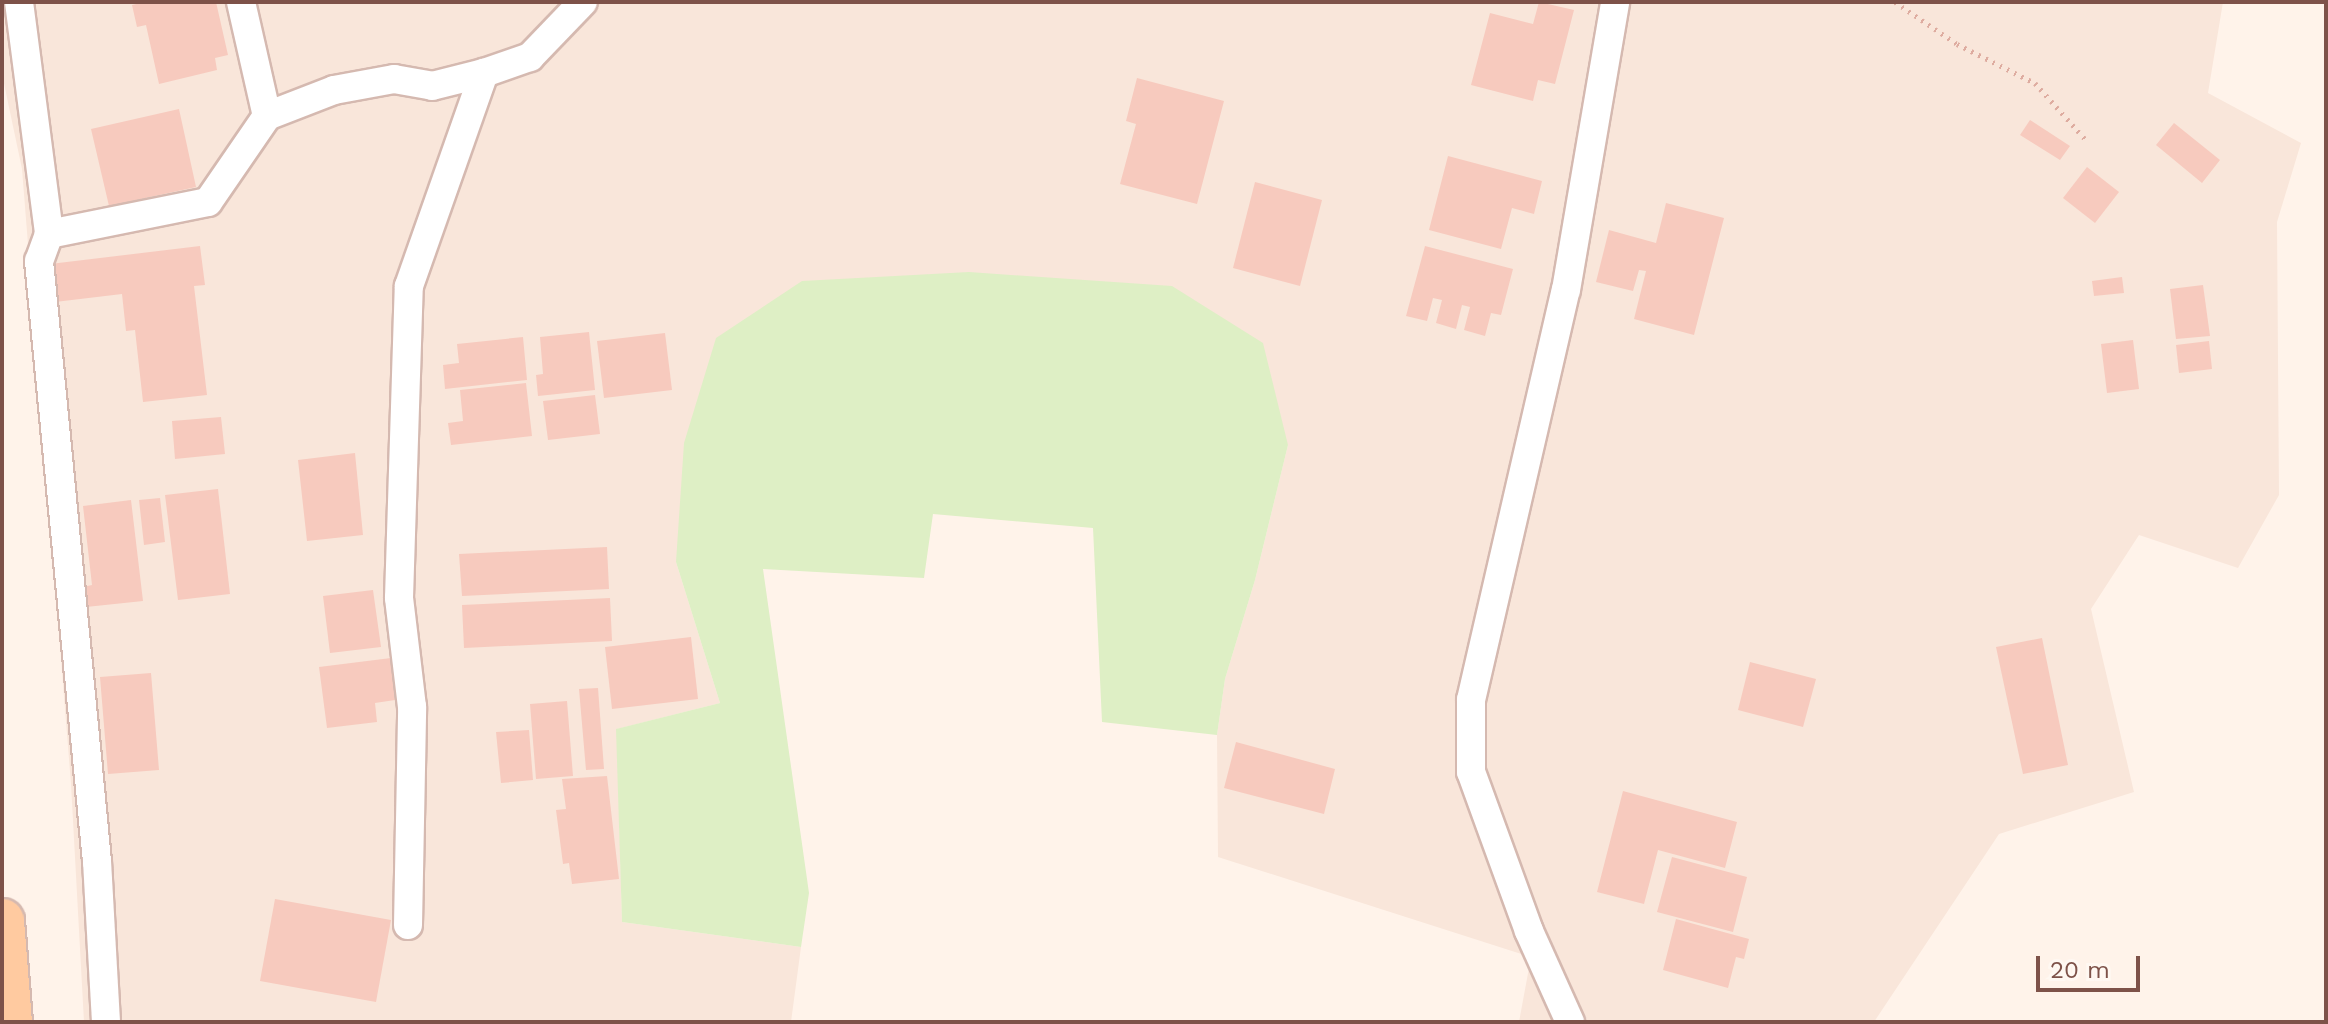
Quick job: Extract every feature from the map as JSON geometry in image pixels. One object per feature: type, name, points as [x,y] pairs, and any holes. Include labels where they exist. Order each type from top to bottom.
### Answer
[{"type":"main road","points":[[2,921],[10,1022]]},
{"type":"street","points":[[19,2],[49,234],[39,261],[97,861],[106,1022]]},
{"type":"street","points":[[241,2],[267,116]]},
{"type":"street","points":[[49,234],[208,202],[267,116],[334,90],[394,79],[432,86],[530,57],[583,2]]},
{"type":"street","points":[[1570,1022],[1529,931],[1471,772],[1471,700],[1566,290],[1615,2]]},
{"type":"street","points":[[408,925],[412,707],[399,598],[409,286],[484,73]]},
{"type":"path","points":[[1895,2],[1957,44],[2035,83],[2085,139]]},
{"type":"shaded area","points":[[2,2],[2223,2],[2208,93],[2301,143],[2277,222],[2279,495],[2238,568],[2139,535],[2091,609],[2134,792],[1999,834],[1874,1022],[1519,1022],[1531,957],[1218,857],[1217,735],[1225,679],[1255,580],[1288,445],[676,562],[720,703],[617,729],[622,922],[801,947],[791,1022],[84,1022],[71,784],[22,169],[2,74]]},
{"type":"green space","points":[[969,272],[1172,286],[1263,343],[1288,445],[1255,580],[1225,679],[1217,735],[1102,722],[1093,528],[933,514],[924,578],[763,569],[809,893],[801,947],[622,922],[616,729],[720,703],[676,562],[684,443],[716,338],[802,281]]},
{"type":"building","points":[[145,2],[216,2],[228,55],[215,58],[217,70],[159,84],[146,25],[137,27],[132,5]]},
{"type":"building","points":[[1539,2],[1574,10],[1555,84],[1538,80],[1533,101],[1471,85],[1490,13],[1533,24]]},
{"type":"building","points":[[1137,78],[1224,101],[1197,204],[1120,184],[1136,124],[1126,121]]},
{"type":"building","points":[[179,109],[196,187],[109,206],[91,129]]},
{"type":"building","points":[[2030,120],[2070,146],[2060,160],[2020,135]]},
{"type":"building","points":[[2174,123],[2220,160],[2202,183],[2156,145]]},
{"type":"building","points":[[1448,156],[1542,181],[1534,214],[1512,208],[1501,249],[1429,230]]},
{"type":"building","points":[[2087,167],[2119,192],[2095,223],[2063,198]]},
{"type":"building","points":[[1255,182],[1322,200],[1300,286],[1233,268]]},
{"type":"building","points":[[1666,203],[1724,218],[1694,335],[1634,319],[1646,271],[1639,270],[1633,291],[1596,282],[1609,230],[1656,243]]},
{"type":"building","points":[[200,246],[205,285],[194,286],[207,395],[143,402],[135,330],[126,331],[122,294],[55,302],[50,264]]},
{"type":"building","points":[[1425,246],[1513,269],[1501,315],[1491,313],[1485,336],[1464,330],[1470,307],[1462,305],[1456,329],[1436,323],[1442,300],[1433,298],[1427,321],[1406,316]]},
{"type":"building","points":[[2122,277],[2124,293],[2094,296],[2092,281]]},
{"type":"building","points":[[2203,285],[2210,336],[2176,339],[2170,289]]},
{"type":"building","points":[[589,332],[595,390],[538,396],[536,375],[543,374],[540,337]]},
{"type":"building","points":[[665,333],[672,390],[604,398],[597,341]]},
{"type":"building","points":[[523,337],[527,380],[445,389],[443,365],[459,363],[457,344]]},
{"type":"building","points":[[2133,340],[2139,389],[2107,393],[2101,344]]},
{"type":"building","points":[[2209,341],[2212,369],[2179,373],[2176,345]]},
{"type":"building","points":[[526,383],[532,436],[451,445],[448,423],[463,421],[460,390]]},
{"type":"building","points":[[595,395],[600,434],[548,440],[543,401]]},
{"type":"building","points":[[221,417],[225,454],[175,459],[172,421]]},
{"type":"building","points":[[355,453],[363,535],[307,541],[298,460]]},
{"type":"building","points":[[218,489],[230,594],[178,600],[165,495]]},
{"type":"building","points":[[160,498],[165,542],[144,545],[139,500]]},
{"type":"building","points":[[131,500],[143,601],[86,607],[83,587],[92,585],[83,506]]},
{"type":"building","points":[[607,547],[609,589],[462,596],[459,554]]},
{"type":"building","points":[[373,590],[381,647],[330,653],[323,596]]},
{"type":"building","points":[[610,598],[612,641],[464,648],[462,605]]},
{"type":"building","points":[[691,637],[698,699],[612,709],[605,647]]},
{"type":"building","points":[[2042,638],[2068,765],[2023,774],[1996,647]]},
{"type":"building","points":[[391,658],[395,700],[375,703],[377,722],[327,728],[319,667]]},
{"type":"building","points":[[1750,662],[1816,679],[1803,727],[1738,710]]},
{"type":"building","points":[[151,673],[159,770],[108,774],[100,677]]},
{"type":"building","points":[[598,688],[604,769],[586,770],[579,689]]},
{"type":"building","points":[[567,701],[573,776],[536,779],[530,704]]},
{"type":"building","points":[[529,730],[533,780],[501,783],[496,732]]},
{"type":"building","points":[[1236,742],[1335,769],[1324,814],[1224,788]]},
{"type":"building","points":[[607,776],[619,879],[572,884],[569,863],[563,864],[556,810],[566,809],[562,779]]},
{"type":"building","points":[[1623,791],[1737,822],[1725,868],[1658,850],[1644,904],[1597,892]]},
{"type":"building","points":[[1672,857],[1747,877],[1733,932],[1657,912]]},
{"type":"building","points":[[275,899],[391,920],[376,1002],[260,981]]},
{"type":"building","points":[[1676,919],[1749,939],[1744,959],[1736,957],[1728,988],[1663,970]]}]
